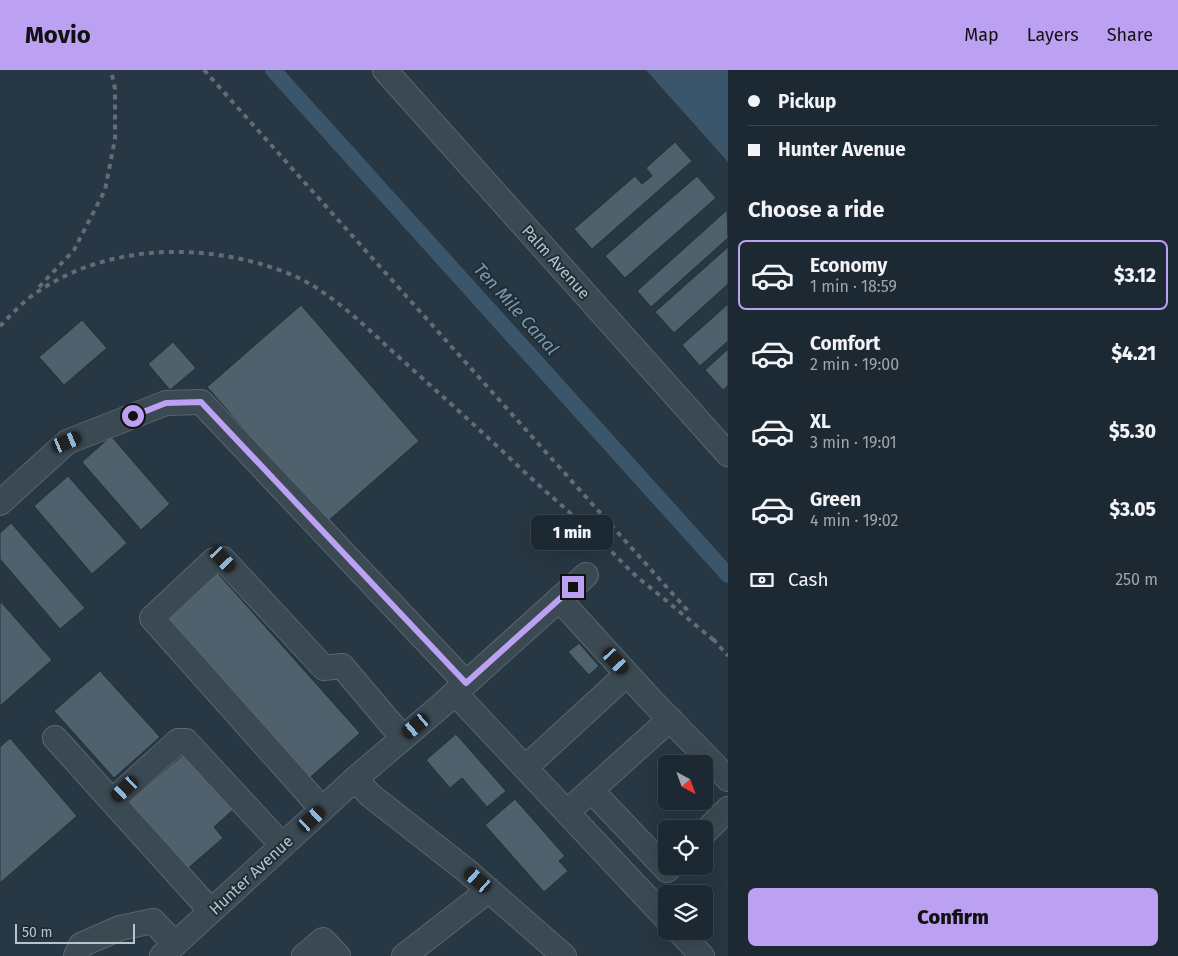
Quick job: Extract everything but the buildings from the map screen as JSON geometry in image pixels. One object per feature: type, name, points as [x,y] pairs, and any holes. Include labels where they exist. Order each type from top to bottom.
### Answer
[{"type":"street","name":"Palm Avenue","points":[[385,70],[728,454]]},
{"type":"street","points":[[0,503],[67,442],[166,403],[201,402],[460,688],[526,767],[658,909]]},
{"type":"street","points":[[322,809],[152,618],[214,560],[223,559],[324,668],[342,666],[403,738]]},
{"type":"street","name":"Hunter Avenue","points":[[168,950],[355,779],[586,575]]},
{"type":"street","points":[[559,599],[670,720],[728,779]]},
{"type":"street","points":[[526,767],[627,674]]},
{"type":"street","points":[[567,812],[670,720]]},
{"type":"street","points":[[55,738],[211,911]]},
{"type":"street","points":[[112,801],[178,741],[186,741],[282,845]]},
{"type":"street","points":[[355,779],[370,795],[467,871],[564,956]]},
{"type":"street","points":[[591,790],[658,861]]},
{"type":"street","points":[[713,824],[728,809]]},
{"type":"street","points":[[404,956],[489,890]]},
{"type":"street","points":[[76,956],[81,945],[89,941],[120,928],[153,921],[168,950]]},
{"type":"street","points":[[304,956],[323,940],[338,956]]},
{"type":"street","points":[[687,940],[702,956]]},
{"type":"water","points":[[646,70],[728,70],[728,162]]},
{"type":"waterway","name":"Ten Mile Canal","points":[[273,70],[728,575]]},
{"type":"railway","points":[[39,287],[74,250],[105,190],[115,139],[115,89],[111,70]]},
{"type":"railway","points":[[204,70],[688,611]]},
{"type":"railway","points":[[0,326],[29,298],[55,281],[82,268],[111,259],[171,252],[202,253],[232,257],[261,264],[292,275],[322,292],[358,319],[598,538],[636,576],[717,643]]},
{"type":"railway","points":[[713,639],[728,656]]},
{"type":"route","points":[[133,416],[166,403],[201,402],[466,683],[573,587]]}]
